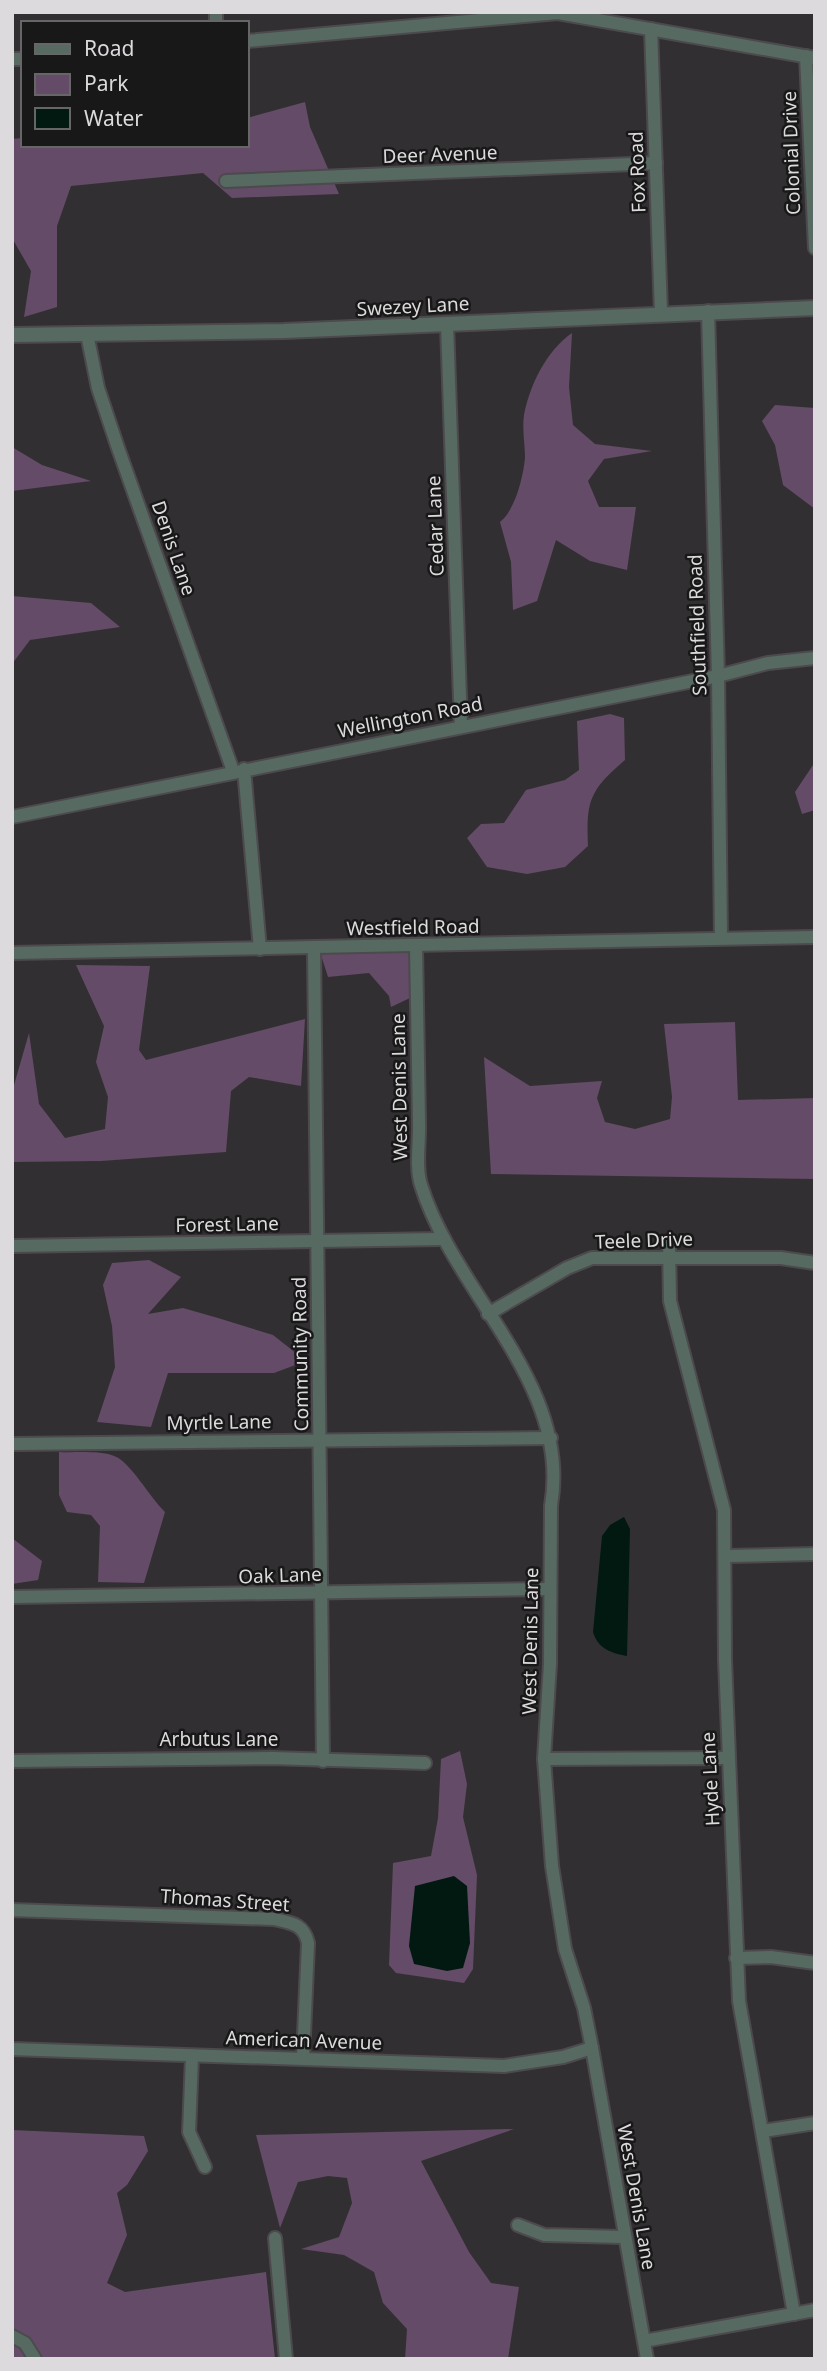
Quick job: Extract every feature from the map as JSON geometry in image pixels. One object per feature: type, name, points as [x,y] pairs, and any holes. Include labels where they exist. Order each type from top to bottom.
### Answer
[{"type":"street","points":[[248,41],[558,13],[811,57]]},
{"type":"street","name":"Fox Road","points":[[650,29],[661,313]]},
{"type":"street","name":"Colonial Drive","points":[[811,57],[815,248]]},
{"type":"street","name":"Deer Avenue","points":[[226,181],[656,163]]},
{"type":"street","name":"Swezey Lane","points":[[12,335],[284,331],[815,308]]},
{"type":"street","name":"Southfield Road","points":[[708,311],[718,676],[721,938]]},
{"type":"street","name":"Cedar Lane","points":[[447,324],[461,727]]},
{"type":"street","name":"Denis Lane","points":[[87,334],[98,388],[118,448],[239,770],[260,949]]},
{"type":"street","name":"Wellington Road","points":[[12,817],[718,676],[768,663],[815,658]]},
{"type":"street","name":"Westfield Road","points":[[12,953],[815,937]]},
{"type":"street","name":"Community Road","points":[[314,947],[323,1761]]},
{"type":"street","name":"West Denis Lane","points":[[416,947],[420,1183],[442,1239],[540,1403],[551,1438],[555,1481],[551,1506],[550,1664],[544,1759],[552,1866],[565,1949],[584,2008],[592,2048],[623,2237],[647,2359]]},
{"type":"street","name":"Forest Lane","points":[[12,1245],[442,1239]]},
{"type":"street","name":"Hyde Lane","points":[[669,1244],[670,1301],[724,1510],[729,1758],[739,2001],[794,2314]]},
{"type":"street","name":"Teele Drive","points":[[488,1314],[566,1268],[592,1258],[780,1258],[815,1263]]},
{"type":"street","name":"Myrtle Lane","points":[[12,1444],[551,1438]]},
{"type":"street","points":[[726,1556],[815,1554]]},
{"type":"street","name":"Oak Lane","points":[[12,1598],[549,1589]]},
{"type":"street","name":"Arbutus Lane","points":[[12,1761],[272,1758],[425,1763]]},
{"type":"street","points":[[544,1759],[729,1758]]},
{"type":"street","name":"Thomas Street","points":[[12,1910],[274,1919],[299,1925],[306,1933],[308,1943],[303,2058]]},
{"type":"street","points":[[736,1958],[771,1957],[815,1963]]},
{"type":"street","name":"American Avenue","points":[[12,2049],[504,2066],[563,2057],[592,2048]]},
{"type":"street","points":[[192,2057],[189,2132],[205,2167]]},
{"type":"street","points":[[763,2132],[815,2123]]},
{"type":"street","points":[[518,2225],[544,2235],[623,2237]]},
{"type":"street","points":[[275,2238],[286,2359]]},
{"type":"street","points":[[644,2341],[815,2310]]},
{"type":"street","points":[[12,2336],[25,2343],[35,2359]]},
{"type":"green space","points":[[305,102],[310,127],[339,194],[232,198],[203,173],[71,186],[57,226],[57,307],[24,317],[31,271],[12,238],[12,139],[21,138],[21,147],[248,147],[248,118]]},
{"type":"green space","points":[[572,333],[569,387],[573,425],[595,444],[652,451],[604,459],[588,481],[599,507],[636,507],[627,570],[590,561],[556,540],[537,601],[513,610],[511,562],[500,522],[514,502],[522,475],[525,458],[523,420],[530,392],[554,349]]},
{"type":"green space","points":[[775,405],[815,408],[815,509],[783,485],[775,445],[762,421]]},
{"type":"green space","points":[[12,447],[42,465],[91,481],[12,491]]},
{"type":"green space","points":[[12,596],[91,603],[120,627],[30,640],[12,664]]},
{"type":"green space","points":[[610,714],[624,718],[625,760],[597,788],[593,797],[588,817],[588,846],[565,867],[527,874],[487,867],[467,838],[481,824],[504,823],[526,790],[565,780],[579,770],[577,721]]},
{"type":"green space","points":[[815,762],[815,810],[802,814],[795,792]]},
{"type":"green space","points":[[320,952],[409,952],[410,998],[391,1007],[389,996],[369,973],[328,977]]},
{"type":"green space","points":[[76,965],[150,966],[139,1050],[146,1060],[305,1019],[301,1086],[249,1077],[231,1091],[226,1152],[101,1161],[12,1162],[12,1092],[29,1033],[39,1104],[65,1138],[105,1129],[108,1097],[96,1062],[104,1026]]},
{"type":"green space","points":[[735,1022],[738,1100],[815,1098],[815,1179],[491,1174],[484,1057],[530,1086],[602,1081],[597,1098],[605,1122],[635,1129],[670,1119],[672,1097],[664,1024]]},
{"type":"green space","points":[[149,1260],[181,1277],[148,1314],[183,1308],[218,1318],[273,1335],[306,1361],[274,1373],[168,1373],[151,1427],[97,1422],[115,1367],[112,1326],[103,1285],[112,1263]]},
{"type":"green space","points":[[59,1452],[101,1453],[120,1459],[165,1512],[144,1583],[98,1582],[100,1526],[91,1515],[67,1512],[59,1495]]},
{"type":"green space","points":[[12,1538],[42,1561],[38,1580],[12,1584]]},
{"type":"green space","points":[[460,1751],[467,1784],[463,1817],[477,1875],[473,1969],[464,1983],[396,1973],[389,1965],[393,1863],[431,1856],[438,1818],[441,1759]]},
{"type":"green space","points":[[514,2129],[421,2161],[469,2252],[491,2283],[519,2287],[508,2359],[405,2359],[407,2329],[383,2303],[374,2272],[344,2255],[301,2249],[339,2237],[352,2203],[347,2178],[328,2176],[298,2182],[280,2228],[256,2135]]},
{"type":"green space","points":[[12,2130],[144,2136],[148,2151],[127,2185],[117,2193],[127,2235],[107,2283],[125,2292],[266,2272],[275,2359],[12,2357]]},
{"type":"water","points":[[624,1517],[630,1529],[627,1656],[606,1649],[598,1642],[593,1632],[602,1536],[610,1525]]},
{"type":"water","points":[[454,1876],[467,1886],[470,1943],[463,1968],[447,1971],[414,1964],[409,1946],[415,1886]]}]
